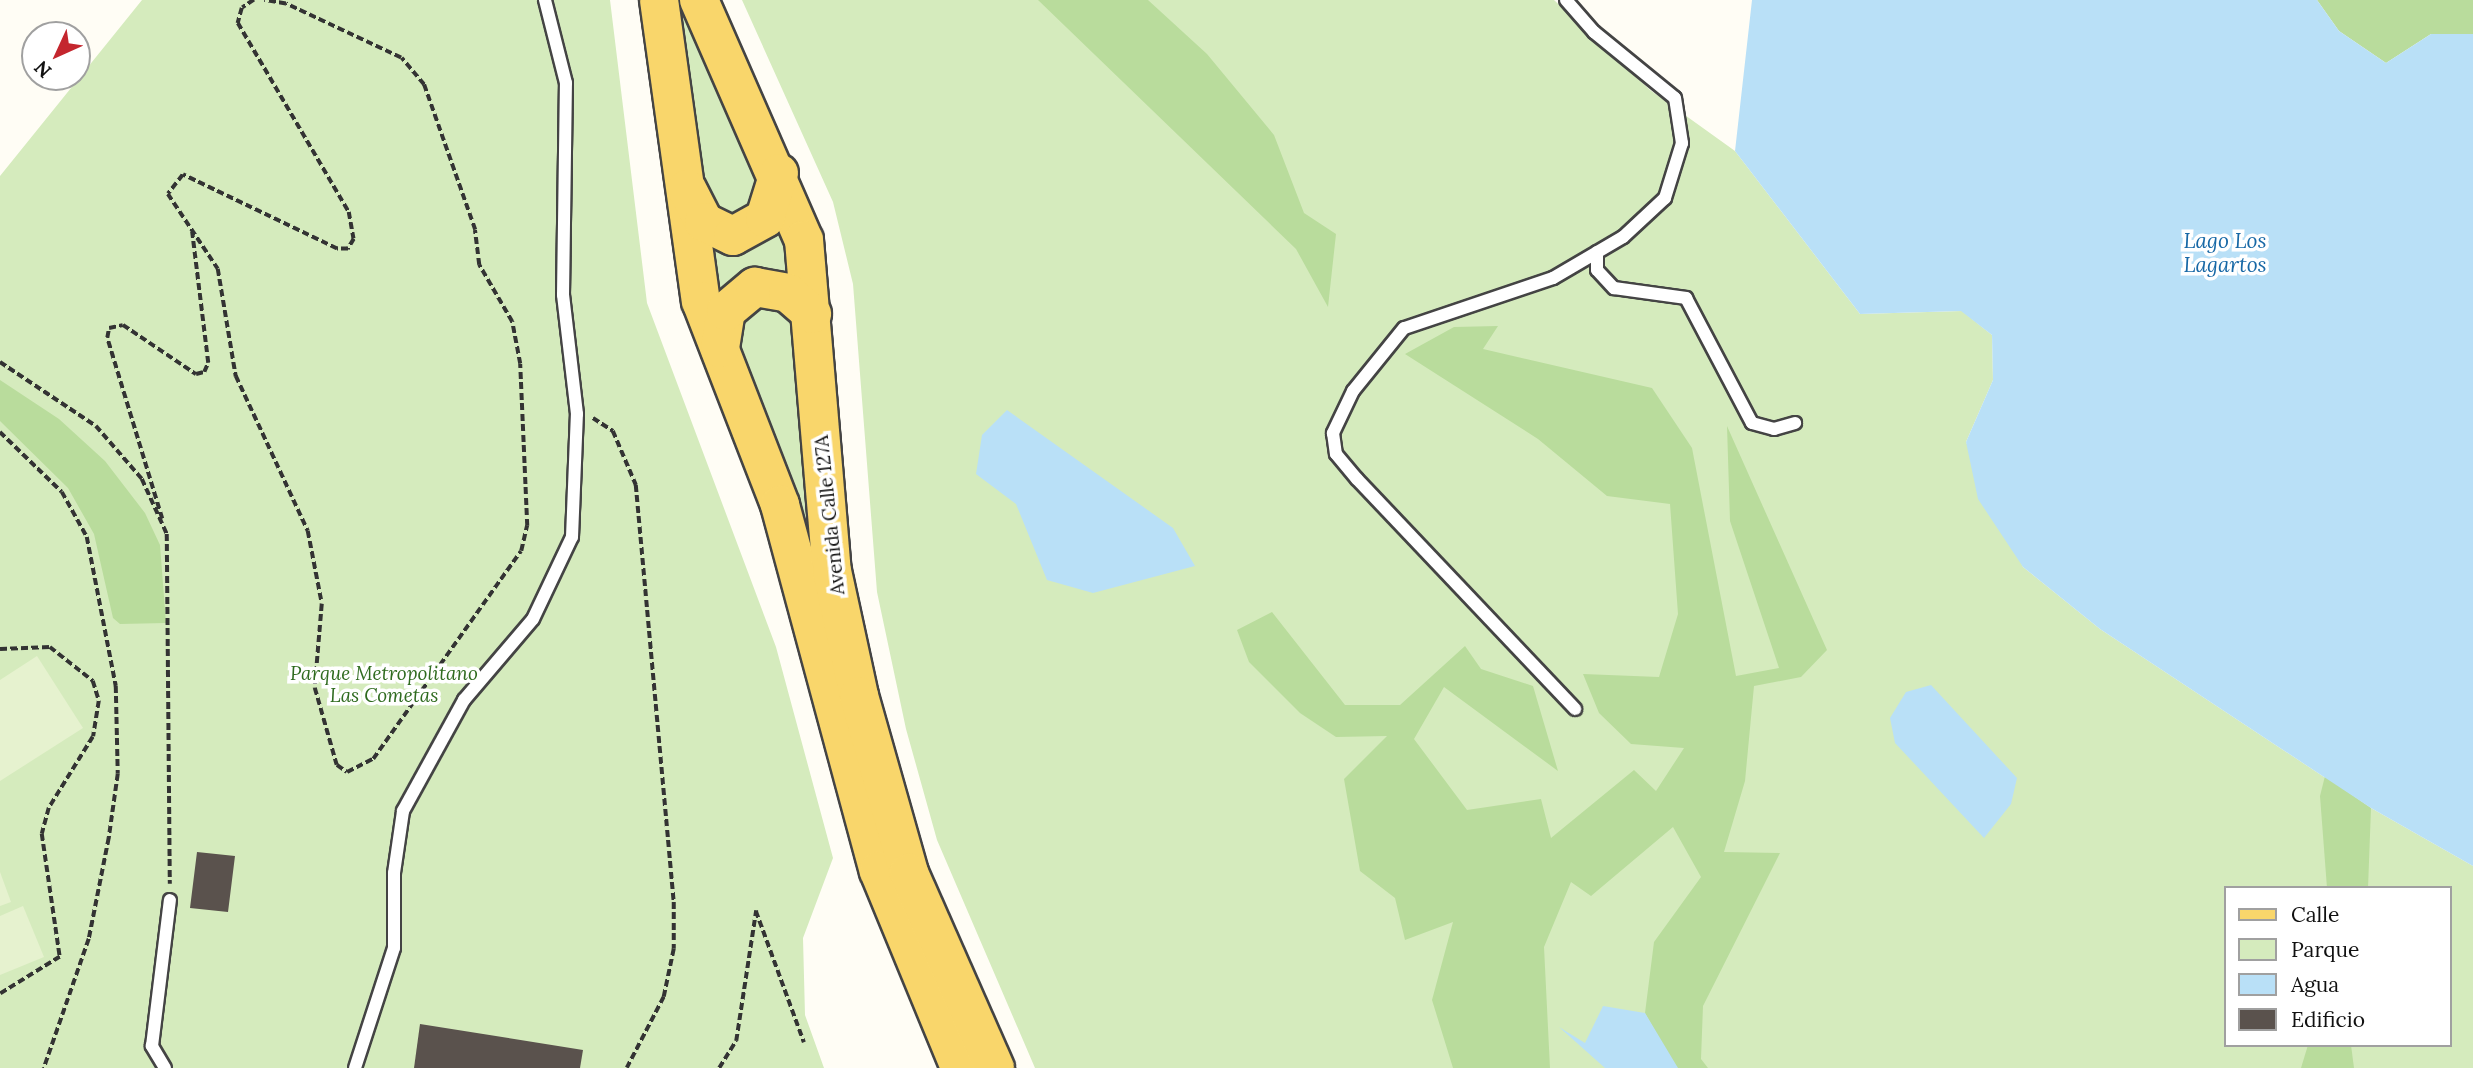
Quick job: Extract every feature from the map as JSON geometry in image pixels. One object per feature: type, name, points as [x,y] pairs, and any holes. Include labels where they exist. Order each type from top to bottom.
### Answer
[{"type":"main road","name":"Avenida Calle 127A","points":[[659,0],[695,278],[780,505],[879,872],[960,1068]]},
{"type":"main road","name":"Avenida Calle 127A","points":[[699,0],[779,173],[804,240],[832,571],[859,696],[909,873],[995,1068]]},
{"type":"main road","points":[[684,180],[704,222],[733,236],[765,218],[779,173]]},
{"type":"main road","points":[[720,348],[726,311],[755,287],[782,289],[812,314]]},
{"type":"lane","points":[[355,1068],[394,948],[394,873],[402,811],[464,700],[533,619],[553,584],[572,537],[577,414],[563,295],[566,83],[545,0]]},
{"type":"lane","points":[[1566,0],[1594,33],[1675,98],[1681,116],[1682,143],[1665,198],[1597,252],[1543,282],[1404,328],[1353,391],[1333,433],[1336,454],[1357,479],[1574,709]]},
{"type":"lane","points":[[1597,252],[1597,270],[1614,288],[1686,298],[1752,423],[1774,429],[1795,423]]},
{"type":"lane","points":[[165,1068],[152,1046],[170,900]]},
{"type":"path","points":[[254,0],[242,8],[238,23],[349,212],[354,239],[348,249],[337,249],[183,175],[168,194],[218,269],[236,376],[315,556],[322,604],[315,688],[337,765],[361,770],[521,551],[527,526],[520,364],[512,322],[479,265],[475,230],[424,85],[401,58],[286,4],[264,0]]},
{"type":"path","points":[[170,900],[167,534],[107,338],[109,328],[123,325],[196,374],[204,372],[208,363],[192,230]]},
{"type":"path","points":[[0,362],[96,426],[142,479],[167,534]]},
{"type":"path","points":[[577,414],[613,431],[636,485],[674,902],[674,950],[664,997],[627,1068]]},
{"type":"path","points":[[0,432],[62,492],[86,537],[108,628],[118,774],[109,838],[89,939],[44,1068]]},
{"type":"path","points":[[0,649],[50,647],[93,681],[99,701],[93,737],[49,808],[42,834],[60,957],[0,994]]},
{"type":"path","points":[[719,1068],[736,1041],[756,911],[804,1042]]},
{"type":"green space","name":"Parque Metropolitano Las Cometas","points":[[142,0],[610,0],[647,303],[776,647],[833,858],[803,938],[805,1015],[824,1068],[0,1068],[0,176],[69,91],[91,91],[91,63]]},
{"type":"green space","points":[[672,0],[688,0],[766,174],[739,222],[703,205]]},
{"type":"green space","points":[[742,0],[1554,0],[1650,90],[1735,151],[1860,314],[1962,311],[1992,335],[1993,380],[1966,442],[2023,567],[2100,629],[2371,808],[2473,866],[2473,1068],[1035,1068],[937,840],[906,729],[877,592],[853,284],[833,202]]},
{"type":"green space","points":[[1038,0],[1148,0],[1207,54],[1274,135],[1304,213],[1336,234],[1328,307],[1296,249]]},
{"type":"green space","points":[[2317,0],[2473,0],[2473,34],[2431,34],[2386,63],[2339,31]]},
{"type":"green space","points":[[783,208],[800,289],[716,309],[711,238]]},
{"type":"green space","points":[[773,305],[793,317],[878,808],[739,346],[745,320],[761,306]]},
{"type":"green space","points":[[1498,326],[1483,349],[1652,388],[1692,448],[1736,676],[1779,668],[1730,521],[1727,426],[1827,650],[1801,677],[1754,686],[1745,781],[1724,852],[1780,853],[1703,1006],[1701,1059],[1708,1068],[1676,1068],[1645,1013],[1654,942],[1701,877],[1673,827],[1591,896],[1571,882],[1544,947],[1550,1068],[1453,1068],[1432,1000],[1453,922],[1405,940],[1395,898],[1360,871],[1344,779],[1387,736],[1336,737],[1300,713],[1249,662],[1237,630],[1272,612],[1345,705],[1400,705],[1465,646],[1481,669],[1533,686],[1558,771],[1444,687],[1414,739],[1467,810],[1541,799],[1551,838],[1634,770],[1656,791],[1684,748],[1631,744],[1599,713],[1583,674],[1659,677],[1678,614],[1670,504],[1607,496],[1538,439],[1405,354],[1454,327]]},
{"type":"green space","points":[[0,380],[59,419],[105,461],[145,513],[160,545],[166,623],[120,624],[113,618],[94,534],[68,488],[0,421]]},
{"type":"green space","points":[[37,656],[83,728],[0,781],[0,680]]},
{"type":"green space","points":[[2325,776],[2371,808],[2368,886],[2327,886],[2320,796]]},
{"type":"green space","points":[[0,872],[11,902],[0,906]]},
{"type":"green space","points":[[23,906],[44,957],[0,975],[0,916]]},
{"type":"green space","points":[[2307,1047],[2351,1047],[2354,1068],[2301,1068]]},
{"type":"water","name":"Lago Los Lagartos","points":[[1752,0],[2317,0],[2339,31],[2386,63],[2431,34],[2473,34],[2473,866],[2371,808],[2100,629],[2023,567],[1978,499],[1966,442],[1993,380],[1992,335],[1961,311],[1860,314],[1735,151]]},
{"type":"water","points":[[1007,410],[1173,528],[1195,566],[1093,593],[1047,580],[1016,504],[976,474],[982,435]]},
{"type":"water","points":[[1931,685],[2017,778],[2011,804],[1984,838],[1895,743],[1890,718],[1906,692]]},
{"type":"water","points":[[1603,1006],[1645,1013],[1678,1068],[1605,1068],[1559,1027],[1585,1043]]},
{"type":"building","points":[[197,852],[235,856],[228,912],[190,908]]},
{"type":"building","points":[[420,1024],[583,1050],[580,1068],[414,1068]]}]
